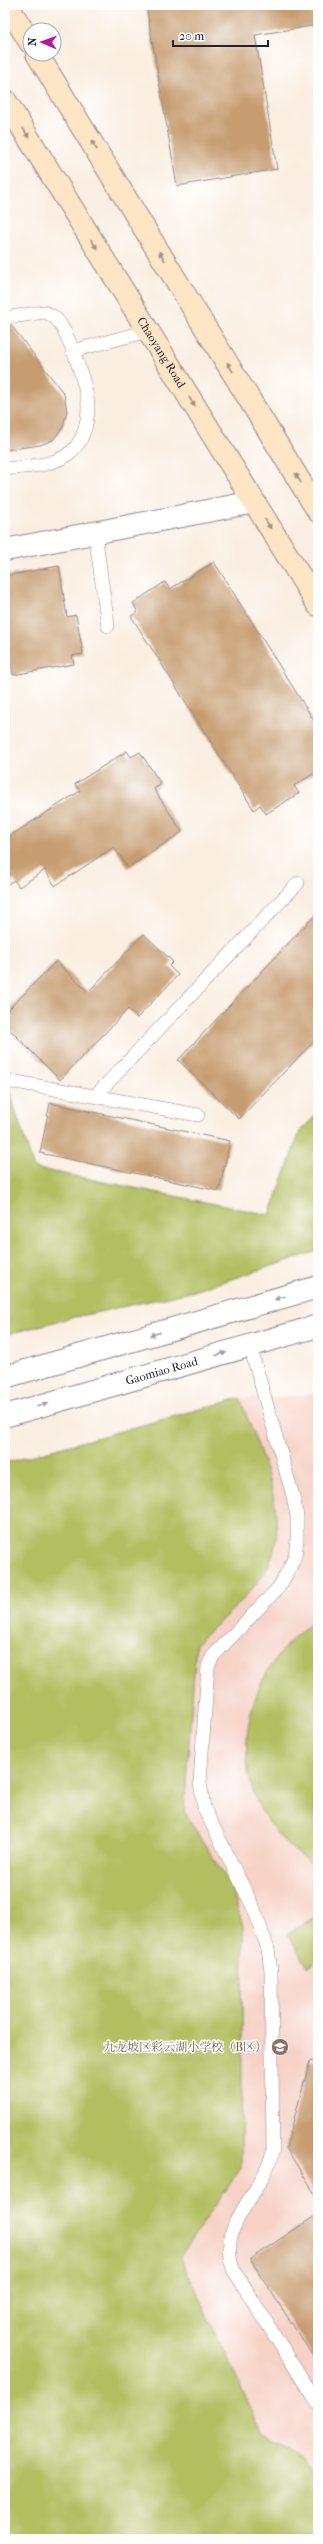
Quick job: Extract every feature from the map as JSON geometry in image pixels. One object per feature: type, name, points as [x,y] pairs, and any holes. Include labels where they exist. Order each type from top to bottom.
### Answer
[{"type":"main road","points":[[7,5],[22,29]]},
{"type":"main road","points":[[42,62],[318,511]]},
{"type":"main road","name":"Chaoyang Road","points":[[5,100],[318,605]]},
{"type":"street","points":[[5,550],[254,502]]},
{"type":"street","points":[[5,1376],[318,1287]]},
{"type":"street","name":"Gaomiao Road","points":[[5,1416],[318,1326]]},
{"type":"lane","points":[[5,318],[35,312],[52,315],[58,321],[72,351],[86,389],[88,406],[82,438],[73,450],[62,458],[5,469]]},
{"type":"lane","points":[[72,351],[148,331]]},
{"type":"lane","points":[[95,533],[108,626]]},
{"type":"lane","points":[[96,1096],[298,883]]},
{"type":"lane","points":[[5,1083],[16,1082],[198,1115]]},
{"type":"lane","points":[[250,1346],[293,1496],[297,1516],[297,1539],[294,1556],[279,1587],[213,1656],[206,1676],[200,1782],[203,1803],[263,1931],[271,1971],[273,2150],[267,2170],[234,2225],[229,2236],[228,2247],[229,2259],[239,2280],[318,2404]]},
{"type":"shaded area","name":"九龙坡区彩云湖小学校（B区）","points":[[318,1392],[318,2487],[301,2456],[263,2435],[180,2257],[241,2168],[243,1927],[231,1886],[184,1812],[196,1644],[244,1598],[264,1572],[274,1551],[278,1524],[273,1495],[240,1398],[304,1396]]},
{"type":"green space","points":[[9,1090],[34,1168],[270,1215],[300,1131],[318,1113],[318,1251],[191,1292],[62,1320],[5,1335],[5,1091]]},
{"type":"green space","points":[[240,1398],[264,1462],[271,1486],[277,1532],[273,1553],[264,1573],[257,1583],[241,1602],[196,1644],[184,1812],[231,1886],[243,1927],[241,2168],[180,2257],[263,2435],[301,2456],[318,2487],[318,2539],[5,2539],[5,1463]]},
{"type":"green space","points":[[318,1619],[318,1868],[299,1855],[283,1840],[268,1822],[257,1802],[249,1777],[247,1751],[249,1725],[255,1700],[265,1676],[279,1654],[297,1635]]},
{"type":"green space","points":[[318,1915],[318,1961],[308,1967],[287,1934]]},
{"type":"building","points":[[146,5],[318,5],[318,25],[255,35],[277,169],[177,186]]},
{"type":"building","points":[[11,325],[64,394],[67,411],[63,427],[53,440],[40,445],[5,450],[5,326]]},
{"type":"building","points":[[214,562],[318,727],[318,771],[294,786],[299,793],[266,814],[260,805],[254,810],[131,616],[138,612],[133,603],[165,582],[170,589]]},
{"type":"building","points":[[59,566],[67,617],[76,615],[83,654],[72,656],[74,664],[13,675],[12,667],[5,668],[5,576]]},
{"type":"building","points":[[127,751],[131,757],[140,752],[161,784],[154,789],[182,832],[128,868],[114,847],[55,886],[45,870],[19,887],[14,880],[5,886],[5,839],[80,791],[75,784]]},
{"type":"building","points":[[318,912],[318,1037],[239,1119],[178,1060]]},
{"type":"building","points":[[144,934],[173,962],[169,966],[178,975],[137,1018],[128,1009],[60,1080],[5,1025],[5,1013],[56,961],[88,992]]},
{"type":"building","points":[[50,1103],[230,1141],[219,1191],[40,1153]]},
{"type":"building","points":[[310,2061],[318,2062],[318,2199],[286,2148]]},
{"type":"building","points":[[318,2214],[318,2364],[250,2259]]},
{"type":"place","name":"九龙坡区彩云湖小学校（B区）","points":[[280,2047]]}]
